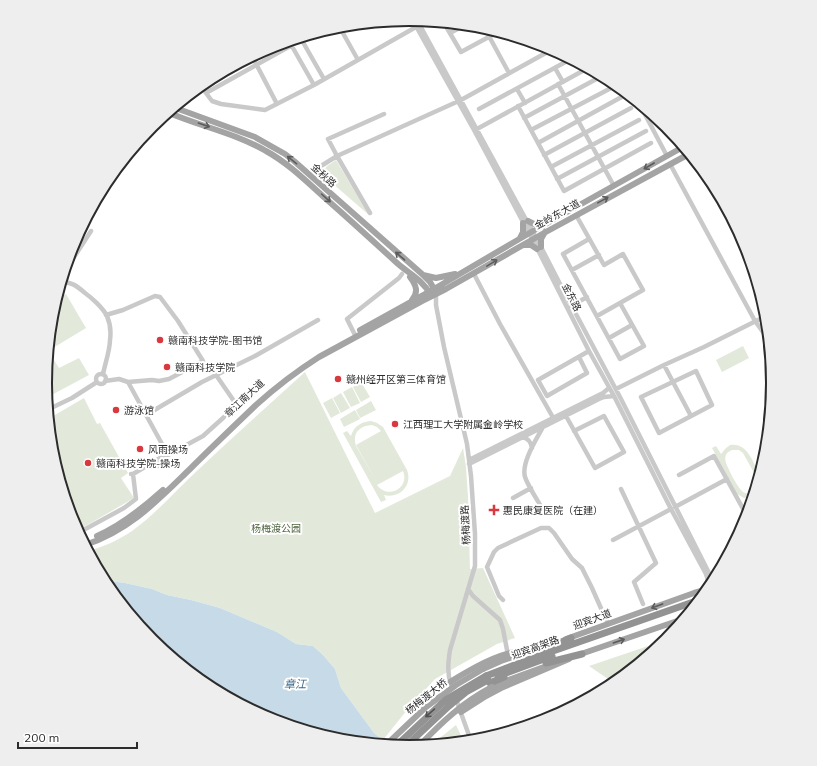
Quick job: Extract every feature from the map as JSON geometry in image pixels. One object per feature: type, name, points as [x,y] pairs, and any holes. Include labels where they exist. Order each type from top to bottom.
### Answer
[{"type":"highway","name":"迎宾高架路","points":[[487,678],[689,604]]},
{"type":"highway","name":"迎宾高架路","points":[[534,660],[683,611]]},
{"type":"highway","points":[[402,740],[426,716],[517,658],[546,649],[571,638]]},
{"type":"highway","points":[[412,740],[449,702],[463,685],[487,678],[507,676],[553,661],[582,654]]},
{"type":"main road","name":"金秋路","points":[[180,109],[255,137],[285,154],[422,274],[430,282],[433,293]]},
{"type":"main road","name":"金秋路","points":[[174,114],[223,132],[266,151],[281,160],[433,293]]},
{"type":"main road","name":"金岭东大道","points":[[433,293],[464,271],[544,229],[614,186],[678,150]]},
{"type":"main road","name":"金岭东大道","points":[[544,229],[576,215],[684,157]]},
{"type":"main road","points":[[525,222],[544,229],[539,248],[519,243],[525,222]]},
{"type":"main road","name":"金岭东大道","points":[[433,293],[474,274],[519,243]]},
{"type":"main road","points":[[401,266],[414,282],[416,287],[416,296],[412,301]]},
{"type":"main road","points":[[422,274],[436,278],[464,271]]},
{"type":"main road","name":"章江南大道","points":[[88,540],[108,531],[152,506],[288,376],[412,301],[433,293]]},
{"type":"main road","name":"章江南大道","points":[[355,335],[433,293]]},
{"type":"main road","name":"章江南大道","points":[[89,543],[118,530],[137,515]]},
{"type":"main road","name":"迎宾大道","points":[[487,678],[501,661],[571,638],[697,592]]},
{"type":"main road","points":[[461,712],[501,688],[582,654],[673,623]]},
{"type":"main road","points":[[450,682],[478,666],[498,657],[516,652],[524,653]]},
{"type":"main road","points":[[426,739],[457,709],[472,699],[487,678]]},
{"type":"main road","name":"杨梅渡大桥","points":[[392,739],[426,707],[456,685],[487,678]]},
{"type":"street","points":[[204,90],[212,101],[221,104],[265,110],[324,79],[416,27]]},
{"type":"street","name":"金东路","points":[[416,27],[477,129],[525,222]]},
{"type":"street","name":"金东路","points":[[420,27],[533,235],[589,351],[710,574]]},
{"type":"street","points":[[447,28],[461,52],[489,36],[510,73]]},
{"type":"street","points":[[450,33],[457,29]]},
{"type":"street","points":[[343,32],[358,60]]},
{"type":"street","points":[[303,42],[324,79]]},
{"type":"street","points":[[292,46],[314,84]]},
{"type":"street","points":[[206,93],[276,51]]},
{"type":"street","points":[[313,171],[337,156],[459,100],[510,73],[544,53]]},
{"type":"street","points":[[255,61],[278,104]]},
{"type":"street","points":[[479,109],[565,62]]},
{"type":"street","points":[[555,68],[565,96],[614,186]]},
{"type":"street","points":[[477,129],[582,71]]},
{"type":"street","points":[[524,118],[596,79]]},
{"type":"street","points":[[517,88],[525,103]]},
{"type":"street","points":[[531,130],[610,88]]},
{"type":"street","points":[[538,143],[622,97]]},
{"type":"street","points":[[518,106],[564,191],[651,143]]},
{"type":"street","points":[[544,155],[631,108]]},
{"type":"street","points":[[370,213],[328,139],[384,114]]},
{"type":"street","points":[[647,117],[667,156]]},
{"type":"street","points":[[551,167],[639,120]]},
{"type":"street","points":[[557,180],[646,132]]},
{"type":"street","points":[[670,164],[755,321],[761,330]]},
{"type":"street","points":[[576,215],[604,265],[623,254],[643,290],[597,316]]},
{"type":"street","points":[[77,250],[91,231]]},
{"type":"street","points":[[590,239],[563,254],[620,359],[644,346],[620,303]]},
{"type":"street","name":"金东路","points":[[539,248],[616,389],[707,578]]},
{"type":"street","points":[[572,270],[598,255]]},
{"type":"street","points":[[355,335],[347,319],[402,274]]},
{"type":"street","points":[[474,274],[500,324],[554,420]]},
{"type":"street","points":[[66,282],[74,284],[92,298],[106,315],[110,325],[110,341],[103,374],[106,381]]},
{"type":"street","name":"杨梅渡路","points":[[433,293],[467,444],[472,476],[475,566],[450,650],[448,669],[450,682],[469,735]]},
{"type":"street","points":[[52,408],[72,398],[97,382],[101,384],[106,381],[118,379],[128,382],[152,380],[159,381],[169,379],[203,361],[178,321],[160,297],[155,296],[123,310],[106,315]]},
{"type":"street","points":[[571,306],[587,297]]},
{"type":"street","points":[[616,389],[760,319]]},
{"type":"street","points":[[146,415],[318,320]]},
{"type":"street","points":[[609,338],[632,324]]},
{"type":"street","points":[[579,357],[587,373],[547,396],[538,380],[589,351]]},
{"type":"street","points":[[664,365],[691,416]]},
{"type":"street","points":[[696,371],[712,405],[659,433],[641,396],[673,381],[696,371]]},
{"type":"street","points":[[97,382],[97,376],[103,374]]},
{"type":"street","points":[[83,530],[124,508],[136,499],[132,474],[203,436],[236,404],[216,375]]},
{"type":"street","points":[[128,382],[168,454]]},
{"type":"street","points":[[469,462],[554,420],[603,393],[609,388]]},
{"type":"street","points":[[469,462],[523,438],[554,420],[566,416],[599,399],[614,396]]},
{"type":"street","points":[[566,416],[574,431],[594,468],[624,452],[604,416],[574,431]]},
{"type":"street","points":[[543,427],[532,448],[525,468],[525,476],[543,510]]},
{"type":"street","points":[[523,438],[530,442],[532,448]]},
{"type":"street","points":[[158,466],[168,454]]},
{"type":"street","points":[[679,475],[714,456],[743,508]]},
{"type":"street","points":[[613,540],[727,479]]},
{"type":"street","points":[[513,498],[531,488]]},
{"type":"street","points":[[621,489],[656,563],[634,582],[643,604]]},
{"type":"street","points":[[503,600],[495,588],[487,567],[494,552],[498,548],[541,528],[549,528],[554,532],[572,559],[582,568],[608,624]]},
{"type":"street","points":[[468,589],[473,596],[500,620],[507,650]]},
{"type":"green space","points":[[336,160],[369,215],[325,177],[323,172],[327,166]]},
{"type":"green space","points":[[66,294],[86,328],[54,348],[58,313],[63,296]]},
{"type":"green space","points":[[743,346],[749,358],[722,372],[716,360]]},
{"type":"green space","points":[[52,357],[59,368],[79,358],[89,375],[52,395]]},
{"type":"green space","name":"杨梅渡公园","points":[[305,372],[375,513],[450,476],[463,448],[468,497],[470,569],[483,568],[515,638],[497,644],[435,679],[384,739],[381,739],[374,733],[341,688],[335,669],[313,646],[296,644],[277,632],[220,608],[167,595],[152,589],[112,581],[93,549],[116,540],[141,524]]},
{"type":"green space","points":[[361,382],[370,397],[361,402],[353,387]]},
{"type":"green space","points":[[352,387],[360,403],[351,407],[343,392]]},
{"type":"green space","points":[[341,393],[350,408],[341,413],[333,398]]},
{"type":"green space","name":"赣南科技学院-操场","points":[[84,398],[97,424],[100,423],[128,473],[121,478],[134,498],[82,528],[70,498],[58,453],[53,416]]},
{"type":"green space","points":[[332,398],[340,413],[331,418],[323,403]]},
{"type":"green space","points":[[371,401],[376,410],[360,418],[356,410]]},
{"type":"green space","points":[[355,410],[360,419],[344,427],[340,419]]},
{"type":"green space","points":[[371,421],[383,427],[407,470],[408,481],[403,490],[395,495],[384,495],[386,500],[381,502],[343,433],[347,431],[351,436],[356,427]],"holes":[[[372,425],[381,431],[356,445],[376,481],[356,446],[355,441],[356,434],[360,429]],[[403,471],[403,482],[401,487],[397,490],[387,492],[377,485]]]},
{"type":"green space","points":[[730,445],[741,447],[749,454],[755,466],[754,472],[743,453],[739,450],[730,451],[725,457],[725,461],[734,480],[742,491],[748,493],[747,498],[744,498],[737,494],[712,448],[716,446],[721,454]]},
{"type":"green space","points":[[650,645],[608,679],[589,666]]},
{"type":"green space","points":[[456,725],[461,736],[455,737],[439,738]]},
{"type":"water","name":"章江","points":[[112,581],[152,589],[167,595],[220,608],[277,632],[296,644],[313,646],[335,669],[341,688],[374,733],[381,739],[362,737],[316,728],[272,713],[230,692],[210,680],[173,651],[140,618]]},
{"type":"place","name":"赣南科技学院-图书馆","points":[[160,340]]},
{"type":"place","name":"赣南科技学院","points":[[167,367]]},
{"type":"place","name":"赣州经开区第三体育馆","points":[[338,379]]},
{"type":"place","name":"游泳馆","points":[[116,410]]},
{"type":"place","name":"江西理工大学附属金岭学校","points":[[395,424]]},
{"type":"place","name":"风雨操场","points":[[140,449]]},
{"type":"place","name":"赣南科技学院-操场","points":[[88,463]]},
{"type":"place","name":"惠民康复医院（在建）","points":[[494,510]]}]
